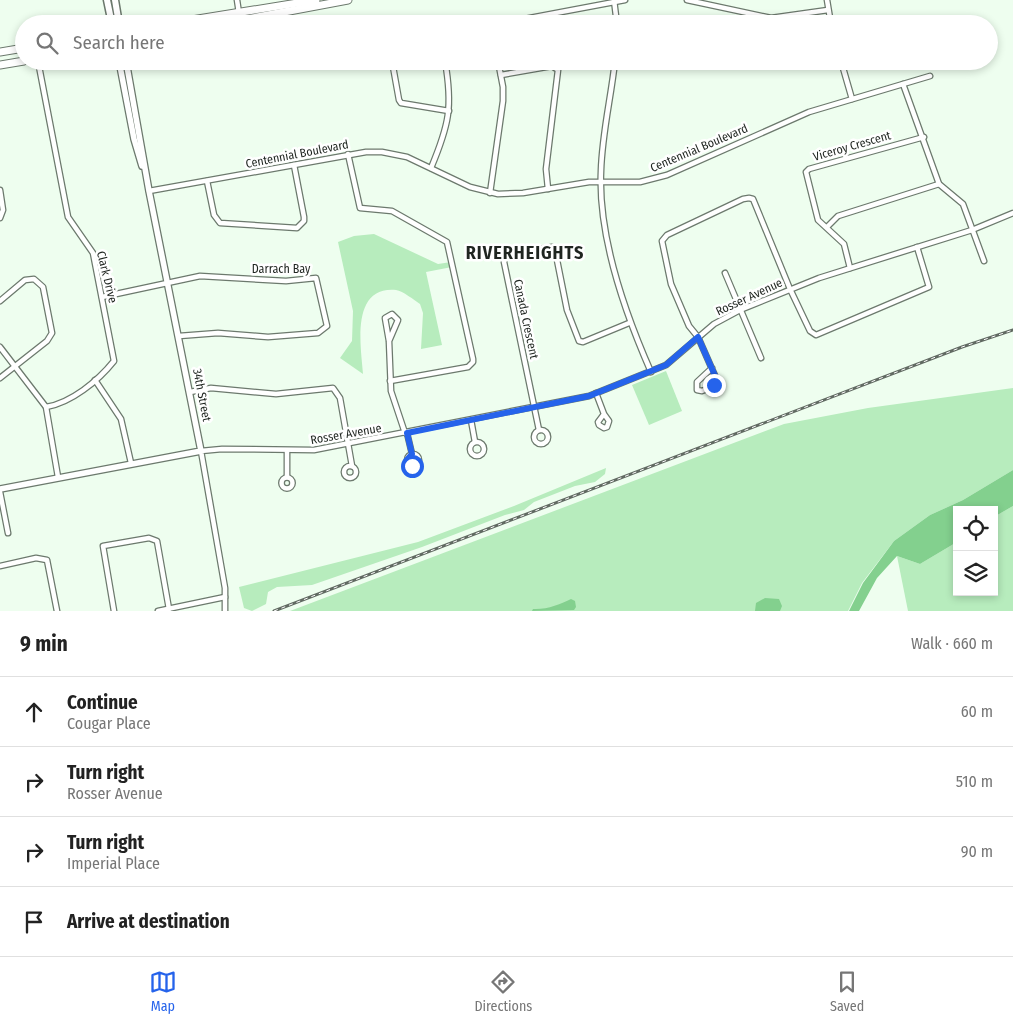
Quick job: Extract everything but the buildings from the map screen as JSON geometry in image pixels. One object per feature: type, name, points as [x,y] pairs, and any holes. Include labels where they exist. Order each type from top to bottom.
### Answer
[{"type":"main road","points":[[107,0],[110,15]]},
{"type":"main road","points":[[115,0],[118,15]]},
{"type":"main road","points":[[221,15],[316,0]]},
{"type":"main road","points":[[268,15],[348,0]]},
{"type":"main road","points":[[0,52],[15,50]]},
{"type":"main road","points":[[0,65],[15,62]]},
{"type":"street","points":[[237,0],[240,15]]},
{"type":"street","points":[[543,15],[624,0]]},
{"type":"street","points":[[687,0],[757,15]]},
{"type":"street","points":[[827,0],[829,15]]},
{"type":"street","points":[[614,1],[616,15]]},
{"type":"street","points":[[792,15],[828,10]]},
{"type":"street","name":"Clark Drive","points":[[40,70],[68,217],[93,253],[114,361],[104,373],[61,405],[46,407]]},
{"type":"street","name":"34th Street","points":[[121,70],[136,129],[202,451],[225,597],[225,611]]},
{"type":"street","name":"34th Street","points":[[127,70],[136,129]]},
{"type":"street","points":[[394,70],[401,103],[449,111]]},
{"type":"street","points":[[431,168],[444,138],[449,111],[449,84],[447,70]]},
{"type":"street","points":[[490,193],[503,101],[500,70]]},
{"type":"street","points":[[501,75],[529,70]]},
{"type":"street","points":[[548,189],[546,169],[558,70]]},
{"type":"street","points":[[614,70],[602,155],[602,205],[616,278],[629,323],[651,372]]},
{"type":"street","points":[[844,70],[852,99]]},
{"type":"street","name":"Centennial Boulevard","points":[[148,188],[207,180],[366,152],[396,154],[470,187],[490,193],[515,194],[576,183],[601,181],[640,182],[660,177],[794,118],[930,76]]},
{"type":"street","points":[[903,84],[924,137],[939,184],[963,204],[984,261]]},
{"type":"street","name":"Viceroy Crescent","points":[[850,268],[844,244],[815,215],[806,172],[809,169],[924,137]]},
{"type":"street","points":[[348,154],[360,208],[392,211],[447,242],[473,359],[473,362],[468,367],[390,381]]},
{"type":"street","points":[[207,180],[214,215],[220,223],[297,228],[304,221],[304,217],[294,164]]},
{"type":"street","points":[[826,227],[838,216],[939,184]]},
{"type":"street","points":[[0,190],[3,210],[0,218]]},
{"type":"street","points":[[712,368],[697,382],[697,390],[702,391],[714,385],[716,378],[712,368],[698,337],[690,326],[671,284],[662,241],[667,235],[743,199],[753,199],[790,289],[813,334],[820,334],[929,287],[917,247]]},
{"type":"street","name":"Rosser Avenue","points":[[0,490],[58,477],[202,451],[222,449],[314,450],[535,408],[596,393],[651,372],[676,358],[714,324],[740,310],[790,289],[972,230],[1013,213]]},
{"type":"street","name":"Canada Crescent","points":[[535,408],[504,262],[505,257],[509,254],[552,247],[555,250],[567,310],[579,341],[584,342],[629,323]]},
{"type":"street","points":[[725,273],[761,358]]},
{"type":"street","name":"Darrach Bay","points":[[168,283],[200,276],[286,281],[316,278],[327,326],[318,333],[268,337],[218,334],[179,336]]},
{"type":"street","points":[[0,301],[25,280],[34,278],[43,287],[52,333],[47,341],[0,378]]},
{"type":"street","points":[[102,297],[168,283]]},
{"type":"street","points":[[389,341],[398,320],[392,314],[385,318],[389,341],[390,381],[412,454]]},
{"type":"street","points":[[0,347],[46,407],[58,477]]},
{"type":"street","points":[[95,380],[121,419],[131,463]]},
{"type":"street","points":[[190,392],[211,388],[276,394],[333,388],[340,398],[352,466]]},
{"type":"street","points":[[596,393],[604,414]]},
{"type":"street","points":[[535,408],[539,430]]},
{"type":"street","points":[[471,420],[475,442]]},
{"type":"street","points":[[287,451],[287,477]]},
{"type":"street","points":[[0,490],[8,533]]},
{"type":"street","points":[[114,611],[103,546],[149,538],[157,541],[169,609]]},
{"type":"street","points":[[0,566],[36,558],[46,560],[57,611]]},
{"type":"street","points":[[158,611],[225,597]]},
{"type":"shaded area","points":[[374,234],[438,264],[451,262],[452,267],[426,272],[442,345],[421,349],[423,313],[420,304],[402,292],[396,290],[381,291],[371,298],[365,308],[360,335],[363,374],[340,358],[352,341],[353,311],[338,242],[354,236]]},
{"type":"shaded area","points":[[666,371],[682,411],[649,425],[632,385]]},
{"type":"shaded area","points":[[1013,388],[1013,470],[963,500],[930,515],[894,541],[862,583],[848,611],[290,611],[784,424],[868,408]]},
{"type":"shaded area","points":[[606,468],[605,474],[595,482],[575,486],[534,502],[524,510],[505,515],[422,547],[312,585],[277,587],[268,592],[266,604],[252,611],[244,608],[239,587],[418,542],[514,506]]},
{"type":"shaded area","points":[[1013,470],[1013,506],[998,515],[998,506],[953,506],[953,544],[920,564],[897,556],[877,578],[859,611],[849,611],[863,583],[894,541],[930,515],[963,500]]},
{"type":"shaded area","points":[[1013,506],[1013,611],[908,611],[897,556],[920,564],[953,544],[953,596],[998,596],[998,515]]},
{"type":"shaded area","points":[[765,598],[779,599],[782,606],[780,611],[755,611],[756,603]]},
{"type":"shaded area","points":[[571,599],[575,601],[576,607],[574,610],[532,611],[533,609],[543,609]]},
{"type":"railway","points":[[274,611],[962,347],[1013,330]]},
{"type":"district","name":"RIVERHEIGHTS","points":[[525,253]]},
{"type":"route","points":[[412,466],[407,462],[408,456],[412,454],[407,433],[589,396],[666,365],[698,337],[716,378],[714,385]]}]
